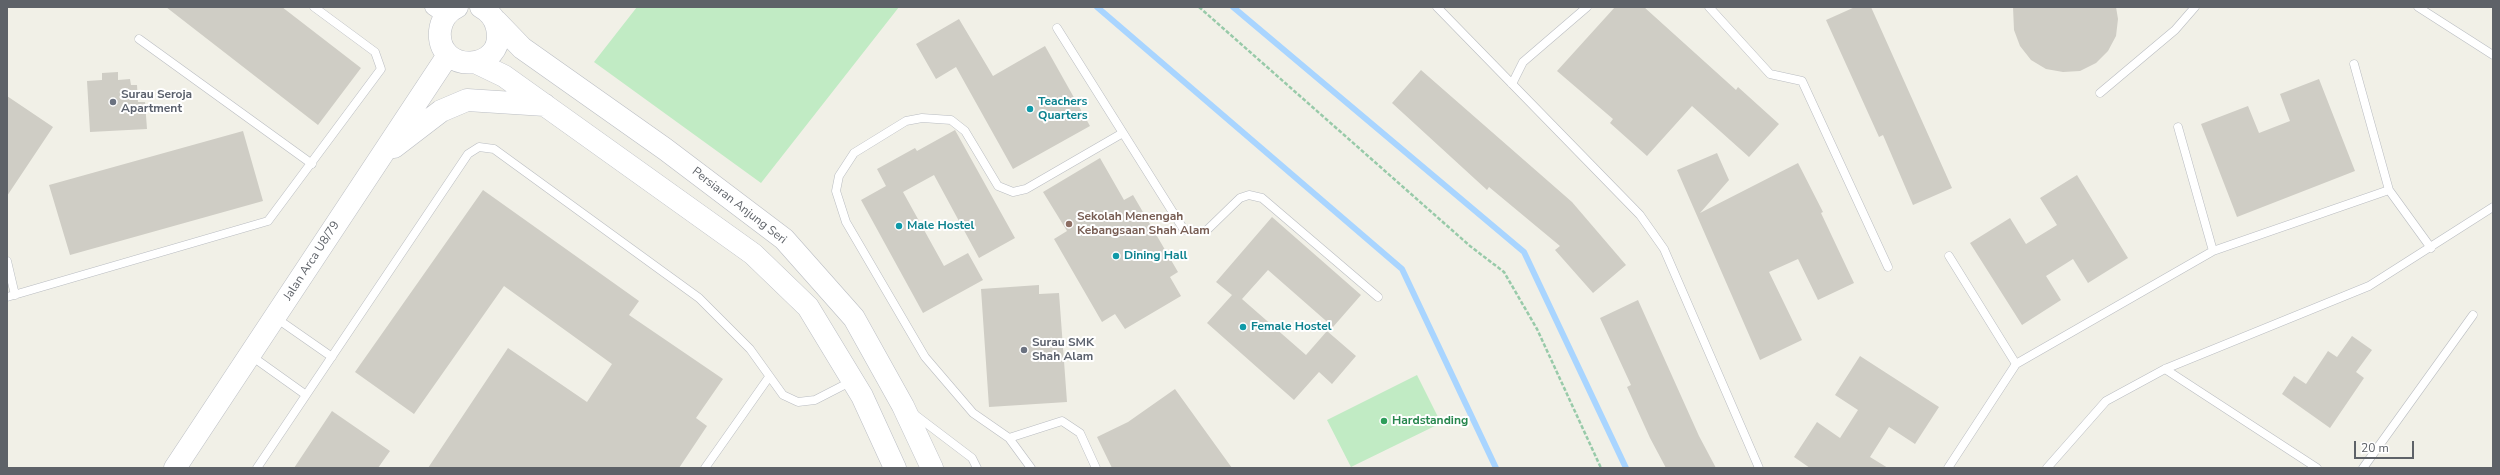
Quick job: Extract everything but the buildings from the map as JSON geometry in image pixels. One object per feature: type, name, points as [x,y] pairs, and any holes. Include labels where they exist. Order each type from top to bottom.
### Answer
[{"type":"street","points":[[445,10],[440,36],[442,46],[448,55],[466,63],[477,63],[504,76],[754,254],[808,307],[852,380],[895,468]]},
{"type":"street","points":[[477,63],[488,57],[496,47],[499,34],[488,14]]},
{"type":"street","name":"Persiaran Anjung Seri","points":[[488,14],[522,48],[665,149],[784,239],[854,318],[904,406],[932,468]]},
{"type":"street","name":"Jalan Arca U8/79","points":[[175,468],[448,55]]},
{"type":"street","points":[[380,158],[441,111],[467,100],[545,105]]},
{"type":"lane","points":[[7,261],[11,296],[268,221],[312,164],[381,69],[375,52],[314,7]]},
{"type":"lane","points":[[1437,7],[1640,215],[1664,249],[1758,468]]},
{"type":"lane","points":[[1512,84],[1523,62],[1587,7]]},
{"type":"lane","points":[[1709,7],[1770,74],[1802,81],[1888,267]]},
{"type":"lane","points":[[2100,94],[2175,30],[2195,7]]},
{"type":"lane","points":[[2418,7],[2493,55]]},
{"type":"lane","points":[[1057,28],[1121,134],[1184,230],[1206,231],[1240,198],[1249,195],[1262,198],[1378,297]]},
{"type":"lane","points":[[139,40],[312,164]]},
{"type":"lane","points":[[2354,64],[2389,190],[2431,248]]},
{"type":"lane","points":[[1031,468],[1009,438],[973,413],[925,357],[846,222],[836,191],[839,176],[854,153],[906,121],[922,118],[951,120],[965,131],[998,186],[1013,192],[1026,189],[1121,134]]},
{"type":"lane","points":[[2178,127],[2213,251]]},
{"type":"lane","points":[[258,468],[468,154],[479,147],[494,149],[700,298],[750,349],[783,395],[798,402],[815,400],[852,380]]},
{"type":"lane","points":[[1948,468],[2016,364],[2213,251],[2389,190]]},
{"type":"lane","points":[[2047,468],[2106,401],[2165,369],[2369,286],[2431,248],[2493,207]]},
{"type":"lane","points":[[1949,256],[2016,364]]},
{"type":"lane","points":[[2363,468],[2473,315]]},
{"type":"lane","points":[[275,317],[332,358]]},
{"type":"lane","points":[[250,355],[306,395]]},
{"type":"lane","points":[[2165,369],[2317,468]]},
{"type":"lane","points":[[706,468],[769,377]]},
{"type":"lane","points":[[904,406],[972,458],[977,468]]},
{"type":"lane","points":[[1009,438],[1062,421],[1080,433],[1096,468]]},
{"type":"path","points":[[1199,7],[1470,246],[1504,272],[1537,329],[1601,468]]},
{"type":"green space","points":[[637,7],[899,7],[761,183],[594,62]]},
{"type":"green space","name":"Hardstanding","points":[[1417,375],[1441,423],[1351,467],[1327,420]]},
{"type":"waterway","points":[[1097,7],[1402,269],[1496,468]]},
{"type":"waterway","points":[[1233,7],[1524,252],[1626,468]]},
{"type":"place","name":"Surau Seroja Apartment","points":[[113,102]]},
{"type":"place","name":"Teachers Quarters","points":[[1030,109]]},
{"type":"place","name":"Sekolah Menengah Kebangsaan Shah Alam","points":[[1069,224]]},
{"type":"place","name":"Male Hostel","points":[[899,226]]},
{"type":"place","name":"Dining Hall","points":[[1116,256]]},
{"type":"place","name":"Female Hostel","points":[[1243,327]]},
{"type":"place","name":"Surau SMK Shah Alam","points":[[1024,350]]},
{"type":"place","name":"Hardstanding","points":[[1384,421]]}]
